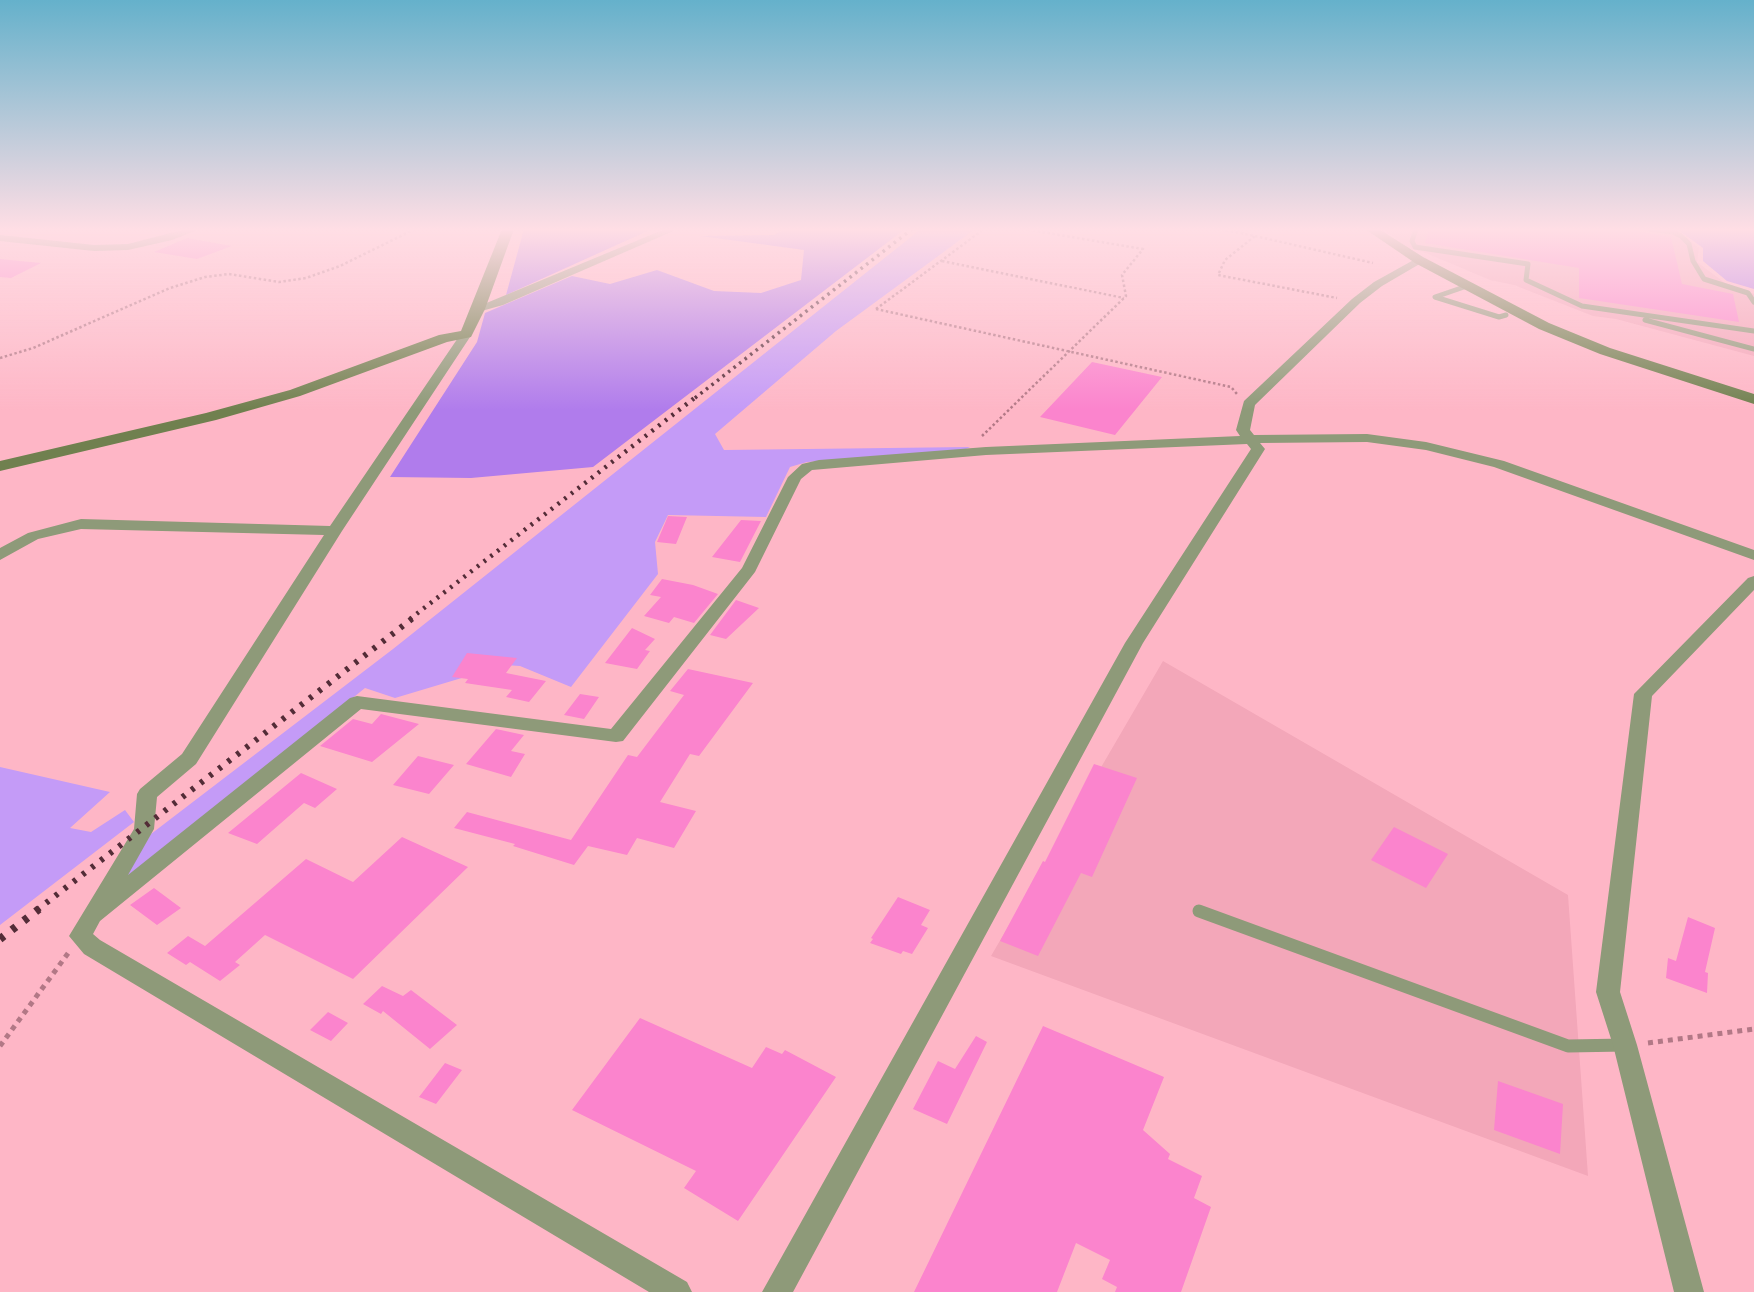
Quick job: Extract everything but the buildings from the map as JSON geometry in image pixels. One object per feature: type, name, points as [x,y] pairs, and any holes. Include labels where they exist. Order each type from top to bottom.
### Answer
[{"type":"street","points":[[485,289],[466,334],[334,531],[189,759],[147,794],[144,829],[80,936],[92,947],[677,1292]]},
{"type":"street","points":[[478,309],[531,289]]},
{"type":"street","points":[[777,1292],[1134,643],[1258,449],[1243,430],[1249,404],[1371,289]]},
{"type":"street","points":[[1473,289],[1544,326],[1605,351],[1754,400]]},
{"type":"street","points":[[0,466],[209,417],[295,393],[444,338],[466,334]]},
{"type":"street","points":[[93,915],[358,702],[616,736],[749,569],[795,477],[807,467],[986,451],[1367,438],[1426,446],[1499,464],[1754,555]]},
{"type":"street","points":[[0,555],[33,536],[81,524],[334,531]]},
{"type":"street","points":[[1689,1292],[1625,1045],[1608,992],[1643,694],[1754,581]]},
{"type":"lane","points":[[1457,289],[1435,297],[1499,317],[1506,315]]},
{"type":"lane","points":[[1546,289],[1582,306],[1754,331]]},
{"type":"lane","points":[[1736,289],[1748,293],[1754,302]]},
{"type":"lane","points":[[1630,313],[1630,316],[1754,349]]},
{"type":"lane","points":[[1199,911],[1567,1046],[1625,1045]]},
{"type":"path","points":[[0,358],[33,348],[167,289]]},
{"type":"path","points":[[903,289],[876,309],[1231,387],[1243,402],[1249,404]]},
{"type":"path","points":[[1081,289],[1124,298]]},
{"type":"path","points":[[986,451],[978,440],[1124,298],[1123,289]]},
{"type":"path","points":[[1294,289],[1356,301]]},
{"type":"path","points":[[0,1046],[80,936]]},
{"type":"path","points":[[1671,1040],[1754,1029]]},
{"type":"shaded area","points":[[508,289],[519,289],[506,295]]},
{"type":"shaded area","points":[[541,289],[709,289],[761,293],[772,289],[826,289],[593,467],[471,478],[390,477],[477,342],[485,313]]},
{"type":"shaded area","points":[[845,289],[893,289],[836,331],[715,434],[724,450],[970,447],[962,451],[807,462],[790,467],[766,517],[668,515],[655,542],[658,574],[571,687],[520,666],[505,665],[395,698],[365,688],[119,887],[151,834],[393,649]]},
{"type":"shaded area","points":[[1525,289],[1742,289],[1754,294],[1754,356],[1616,319],[1593,316]]},
{"type":"shaded area","points":[[1163,661],[1568,895],[1588,1176],[991,956]]},
{"type":"shaded area","points":[[0,767],[110,792],[70,828],[91,832],[125,810],[134,822],[0,925]]},
{"type":"railway","points":[[695,398],[835,289]]},
{"type":"railway","points":[[410,619],[697,396]]},
{"type":"railway","points":[[37,910],[413,618]]},
{"type":"railway","points":[[0,939],[39,909]]}]
